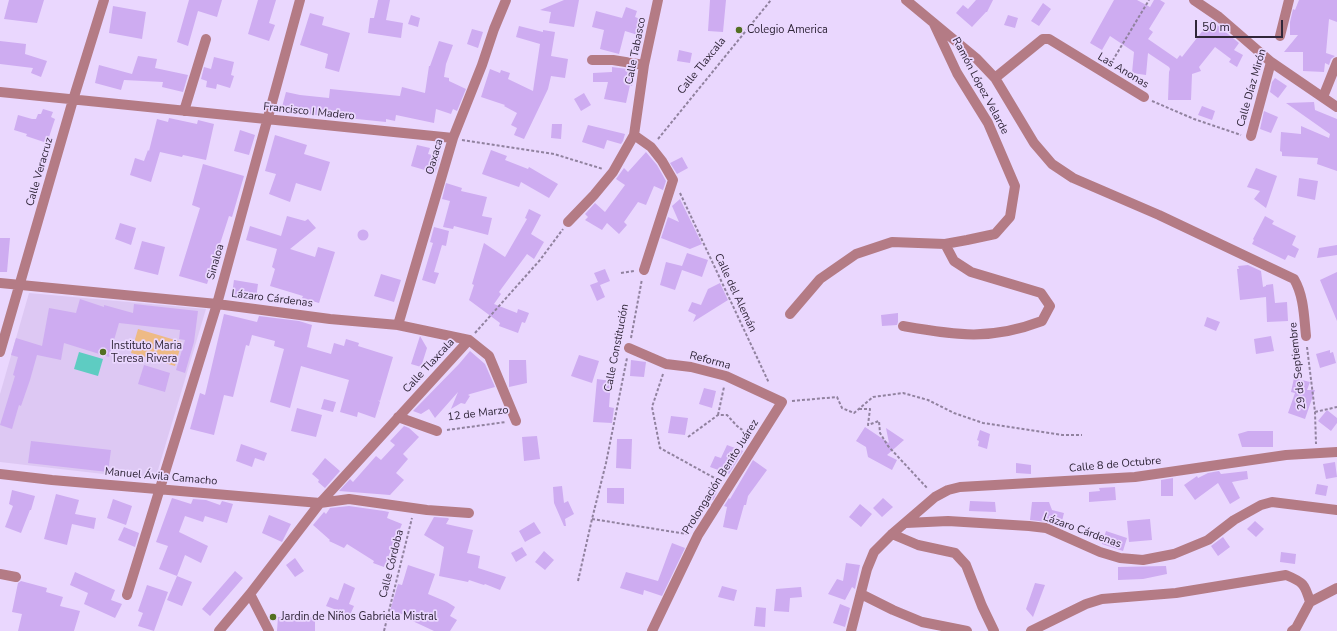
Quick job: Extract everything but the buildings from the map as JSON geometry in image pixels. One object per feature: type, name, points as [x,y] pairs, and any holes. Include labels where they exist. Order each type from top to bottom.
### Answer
[{"type":"street","name":"Calle Veracruz","points":[[0,352],[73,100],[104,0]]},
{"type":"street","name":"Sinaloa","points":[[127,595],[217,304],[300,0]]},
{"type":"street","name":"Oaxaca","points":[[398,325],[453,138],[506,0]]},
{"type":"street","name":"Calle Tabasco","points":[[634,135],[644,65],[658,0]]},
{"type":"street","name":"Ramón López Velarde","points":[[906,0],[976,58],[995,78],[1034,143],[1052,164],[1073,178],[1159,215],[1294,279]]},
{"type":"street","points":[[1194,0],[1224,21],[1271,62],[1337,107]]},
{"type":"street","points":[[1280,36],[1289,0]]},
{"type":"street","name":"Ramón López Velarde","points":[[790,314],[820,279],[856,254],[892,242],[945,244],[995,234],[1010,217],[1015,186],[988,123],[957,73],[932,21]]},
{"type":"street","points":[[184,111],[206,39]]},
{"type":"street","name":"Las Anonas","points":[[995,78],[1043,39],[1049,39],[1104,74],[1144,97]]},
{"type":"street","points":[[592,60],[613,60],[644,65]]},
{"type":"street","name":"Calle Díaz Mirón","points":[[1251,136],[1271,62]]},
{"type":"street","points":[[1322,97],[1337,62]]},
{"type":"street","name":"Francisco I Madero","points":[[0,92],[453,138]]},
{"type":"street","points":[[568,222],[594,195],[613,172],[634,135],[651,147],[662,161],[672,180],[644,270]]},
{"type":"street","points":[[902,326],[951,334],[989,334],[1023,328],[1042,321],[1050,306],[1041,293],[971,272],[954,261],[945,244]]},
{"type":"street","name":"29 de Septiembre","points":[[1294,279],[1298,285],[1303,308],[1306,336]]},
{"type":"street","name":"Lázaro Cárdenas","points":[[0,283],[217,304],[330,319],[398,325],[469,340]]},
{"type":"street","name":"Calle Tlaxcala","points":[[219,631],[250,594],[320,503],[469,340]]},
{"type":"street","name":"12 de Marzo","points":[[469,340],[489,356],[516,421]]},
{"type":"street","name":"Reforma","points":[[629,348],[666,364],[691,367],[726,376],[779,401]]},
{"type":"street","name":"Prolongación Benito Juárez","points":[[652,631],[698,535],[728,486],[760,439],[779,401]]},
{"type":"street","name":"12 de Marzo","points":[[398,417],[437,431]]},
{"type":"street","name":"Calle 8 de Octubre","points":[[906,523],[936,497],[948,490],[960,487],[1136,477],[1286,455],[1337,452]]},
{"type":"street","name":"Manuel Ávila Camacho","points":[[0,474],[52,480],[320,503],[349,499],[415,508],[469,512]]},
{"type":"street","name":"Lázaro Cárdenas","points":[[906,523],[948,521],[1046,528],[1100,552],[1120,558],[1143,560],[1174,554],[1208,540],[1234,520],[1261,504],[1272,502],[1337,510]]},
{"type":"street","points":[[851,631],[867,569],[874,552],[892,534],[906,523]]},
{"type":"street","points":[[892,534],[918,545],[954,553],[966,565],[982,606],[994,631]]},
{"type":"street","points":[[0,574],[16,577]]},
{"type":"street","points":[[1031,631],[1086,604],[1102,599],[1176,594],[1286,575],[1300,580],[1306,590],[1310,602]]},
{"type":"street","points":[[1292,631],[1296,628],[1310,602],[1337,588]]},
{"type":"street","points":[[250,594],[270,631]]},
{"type":"street","points":[[861,594],[922,622],[967,631]]},
{"type":"path","name":"Calle Tlaxcala","points":[[651,147],[771,0]]},
{"type":"path","points":[[1104,74],[1148,0]]},
{"type":"path","name":"Las Anonas","points":[[1144,97],[1194,119],[1246,137],[1251,136]]},
{"type":"path","points":[[453,138],[554,154],[613,172]]},
{"type":"path","name":"Calle del Alemán","points":[[680,193],[779,401]]},
{"type":"path","name":"Calle Tlaxcala","points":[[469,340],[540,260],[568,222]]},
{"type":"path","name":"Calle Constitución","points":[[578,581],[606,463],[644,270]]},
{"type":"path","name":"29 de Septiembre","points":[[1306,336],[1315,412],[1317,453]]},
{"type":"path","points":[[666,364],[652,407],[660,448],[728,486]]},
{"type":"path","points":[[688,437],[718,415],[726,376]]},
{"type":"path","points":[[779,401],[837,397],[842,408],[854,413],[873,397],[902,393],[928,400],[954,413],[983,424],[1062,435],[1082,434]]},
{"type":"path","points":[[1315,412],[1337,407]]},
{"type":"path","points":[[859,409],[870,409],[868,426],[879,421],[880,433],[888,446],[936,497]]},
{"type":"path","points":[[718,415],[727,416],[748,434],[760,439]]},
{"type":"path","name":"12 de Marzo","points":[[437,431],[516,421]]},
{"type":"path","name":"Calle Córdoba","points":[[384,631],[415,508]]},
{"type":"path","points":[[592,518],[698,535]]},
{"type":"shaded area","name":"Instituto Maria Teresa Rivera","points":[[29,293],[206,309],[155,480],[0,462],[0,394]]},
{"type":"shaded area","points":[[138,329],[182,342],[175,366],[131,353]]},
{"type":"shaded area","points":[[79,352],[103,359],[98,376],[74,369]]},
{"type":"place","name":"Colegio America","points":[[739,30]]},
{"type":"place","name":"Instituto Maria Teresa Rivera","points":[[103,352]]},
{"type":"place","name":"Jardin de Niños Gabriela Mistral","points":[[273,617]]}]
